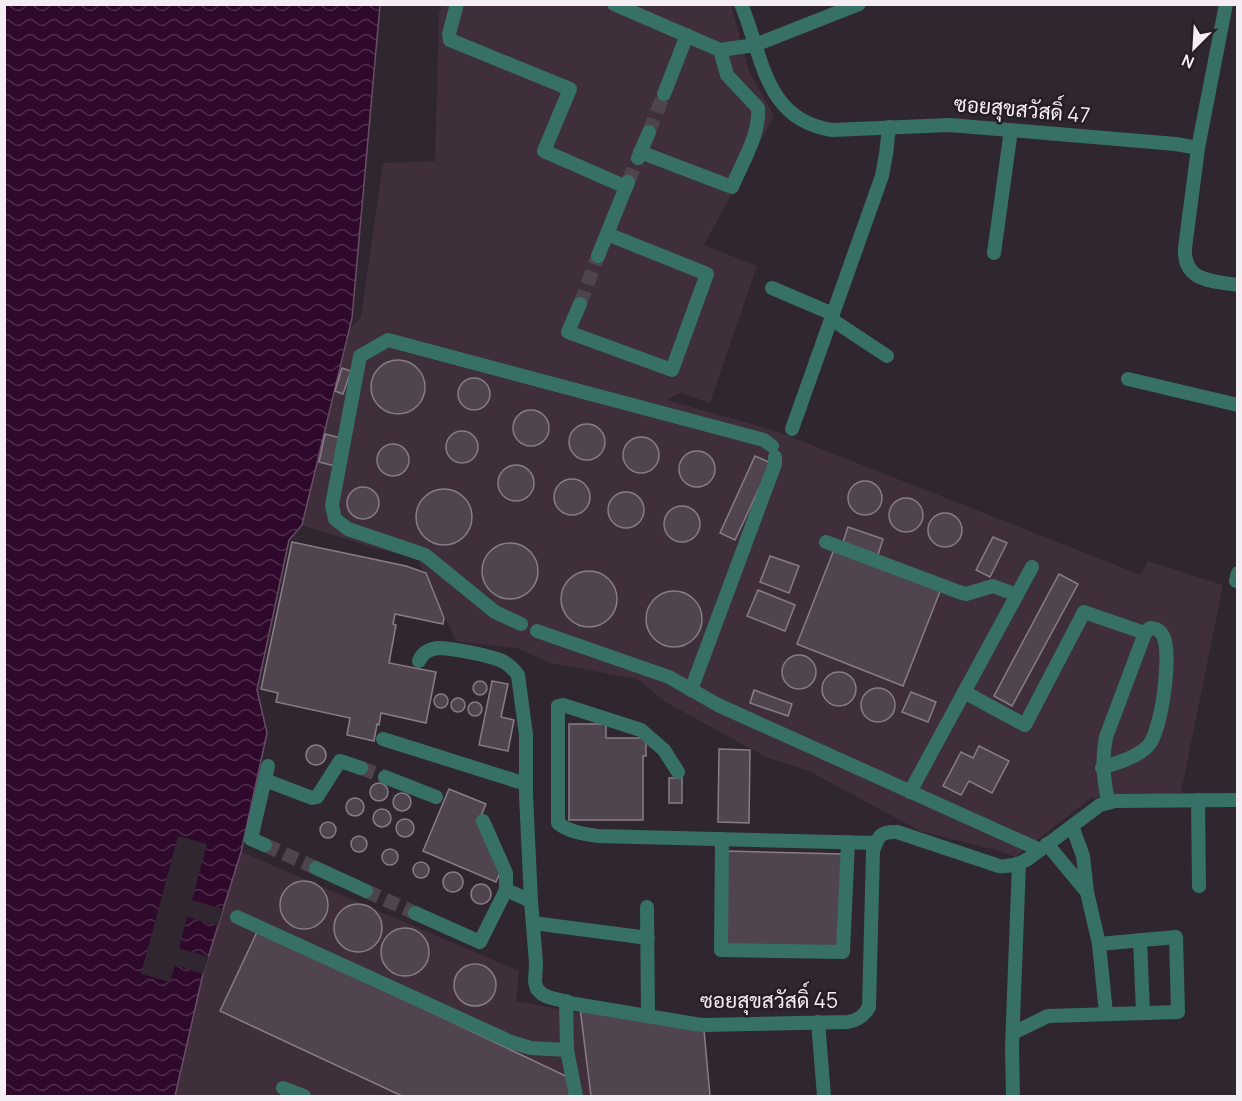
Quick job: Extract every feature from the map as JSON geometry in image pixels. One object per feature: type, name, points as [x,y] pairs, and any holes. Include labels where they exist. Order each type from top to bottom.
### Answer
[{"type":"street","points":[[457,4],[449,34],[450,40],[570,89],[544,151],[627,185],[598,256]]},
{"type":"street","points":[[614,4],[720,50],[755,45],[859,4]]},
{"type":"street","name":"ซอยสุขสวัสดิ์ 47","points":[[741,4],[766,76],[775,94],[797,118],[820,128],[832,130],[950,124],[1176,144],[1198,148]]},
{"type":"street","points":[[1226,4],[1198,148],[1185,248],[1186,260],[1193,274],[1202,279],[1238,285]]},
{"type":"street","points":[[664,94],[687,34]]},
{"type":"street","points":[[648,132],[639,155],[732,187],[753,140],[759,116],[758,108],[728,75],[720,50]]},
{"type":"street","points":[[792,429],[882,176],[889,127]]},
{"type":"street","points":[[994,253],[1011,130]]},
{"type":"street","points":[[580,304],[568,332],[672,370],[707,274],[607,234]]},
{"type":"street","points":[[772,288],[832,316],[887,356]]},
{"type":"street","points":[[521,624],[495,612],[425,555],[348,529],[335,519],[332,505],[360,356],[388,340],[764,440],[774,451],[775,464],[691,690]]},
{"type":"street","points":[[1128,379],[1238,405]]},
{"type":"street","points":[[826,542],[966,594],[993,586],[1017,595]]},
{"type":"street","points":[[910,792],[1032,567]]},
{"type":"street","points":[[964,692],[1025,725],[1084,612],[1146,633]]},
{"type":"street","points":[[1102,768],[1135,756],[1148,745],[1155,734],[1166,677],[1164,639],[1155,628],[1150,628],[1146,633],[1106,737],[1102,768],[1108,803]]},
{"type":"street","points":[[537,631],[669,677],[718,705],[910,792],[1044,847],[1087,892]]},
{"type":"street","name":"ซอยสุขสวัสดิ์ 45","points":[[419,661],[421,656],[437,648],[502,660],[518,675],[526,735],[535,982],[542,994],[566,1001],[704,1025],[854,1021],[866,1013],[868,1007],[873,851],[876,843]]},
{"type":"street","points":[[678,772],[664,750],[640,730],[563,705],[558,706],[558,823],[564,828],[598,836],[876,843],[886,831],[897,832],[999,866],[1009,867],[1019,864],[1044,847],[1100,805],[1115,801],[1238,800]]},
{"type":"street","points":[[383,739],[526,784]]},
{"type":"street","points":[[265,780],[312,798],[317,797],[340,761],[362,768]]},
{"type":"street","points":[[265,845],[251,839],[268,766]]},
{"type":"street","points":[[385,777],[436,797]]},
{"type":"street","points":[[1198,800],[1199,886]]},
{"type":"street","points":[[415,913],[480,942],[506,890],[506,873],[483,821]]},
{"type":"street","points":[[1072,826],[1083,856],[1087,892],[1099,944],[1106,1013]]},
{"type":"street","points":[[722,839],[721,950],[843,952],[848,842]]},
{"type":"street","points":[[1013,1096],[1019,864]]},
{"type":"street","points":[[316,868],[366,891]]},
{"type":"street","points":[[506,890],[531,901]]},
{"type":"street","points":[[647,908],[648,1016]]},
{"type":"street","points":[[237,917],[511,1042],[531,1048],[567,1050]]},
{"type":"street","points":[[533,923],[648,938]]},
{"type":"street","points":[[1013,1033],[1048,1016],[1178,1012],[1176,937],[1099,944]]},
{"type":"street","points":[[1140,940],[1143,1012]]},
{"type":"street","points":[[566,1001],[567,1050],[576,1096]]},
{"type":"street","points":[[818,1022],[824,1096]]},
{"type":"street","points":[[283,1088],[304,1096]]},
{"type":"shaded area","points":[[442,5],[731,5],[749,71],[774,116],[704,245],[757,266],[710,403],[680,393],[666,400],[776,431],[1141,575],[1148,561],[1223,585],[1181,793],[1091,798],[1015,857],[920,831],[809,771],[766,757],[667,703],[637,679],[550,663],[517,648],[456,641],[418,559],[302,525],[350,329],[361,317],[383,163],[435,161],[439,13]]},
{"type":"shaded area","points":[[241,852],[519,971],[516,1001],[693,1035],[699,1096],[175,1096],[203,974]]},
{"type":"water","points":[[5,5],[380,5],[352,318],[302,525],[289,540],[257,690],[267,733],[241,852],[203,974],[175,1096],[5,1096]]},
{"type":"pier","points":[[178,836],[207,844],[192,900],[223,909],[218,926],[187,917],[179,948],[209,957],[203,974],[175,965],[170,982],[141,974]]},
{"type":"building","points":[[393,360],[403,360],[413,364],[421,372],[425,387],[421,402],[413,410],[403,414],[393,414],[383,410],[375,402],[371,392],[371,382],[375,372],[383,364]]},
{"type":"building","points":[[342,368],[351,371],[343,394],[335,391]]},
{"type":"building","points":[[474,378],[485,383],[490,394],[485,405],[474,410],[463,405],[458,394],[463,383]]},
{"type":"building","points":[[531,410],[544,415],[549,428],[544,441],[531,446],[518,441],[513,428],[518,415]]},
{"type":"building","points":[[587,424],[600,429],[605,442],[600,455],[587,460],[574,455],[569,442],[574,429]]},
{"type":"building","points":[[462,431],[473,436],[478,447],[473,458],[462,463],[451,458],[446,447],[451,436]]},
{"type":"building","points":[[325,434],[341,438],[335,466],[319,462]]},
{"type":"building","points":[[641,437],[654,442],[659,455],[654,468],[641,473],[628,468],[623,455],[628,442]]},
{"type":"building","points":[[393,444],[404,449],[409,460],[404,471],[393,476],[382,471],[377,460],[382,449]]},
{"type":"building","points":[[697,451],[710,456],[715,469],[710,482],[697,487],[684,482],[679,469],[684,456]]},
{"type":"building","points":[[755,456],[771,463],[735,540],[720,533]]},
{"type":"building","points":[[516,465],[529,470],[534,483],[529,496],[516,501],[503,496],[498,483],[503,470]]},
{"type":"building","points":[[572,479],[585,484],[590,497],[585,510],[572,515],[559,510],[554,497],[559,484]]},
{"type":"building","points":[[865,481],[877,486],[882,498],[877,510],[865,515],[853,510],[848,498],[853,486]]},
{"type":"building","points":[[363,487],[374,492],[379,503],[374,514],[363,519],[352,514],[347,503],[352,492]]},
{"type":"building","points":[[444,489],[459,494],[467,502],[472,517],[467,532],[459,540],[444,545],[429,540],[421,532],[416,517],[421,502],[429,494]]},
{"type":"building","points":[[626,492],[639,497],[644,510],[639,523],[626,528],[613,523],[608,510],[613,497]]},
{"type":"building","points":[[906,498],[918,503],[923,515],[918,527],[906,532],[894,527],[889,515],[894,503]]},
{"type":"building","points":[[682,506],[695,511],[700,524],[695,537],[682,542],[669,537],[664,524],[669,511]]},
{"type":"building","points":[[945,513],[957,518],[962,530],[957,542],[945,547],[933,542],[928,530],[933,518]]},
{"type":"building","points":[[848,527],[883,539],[878,555],[843,542]]},
{"type":"building","points":[[993,537],[1007,543],[990,577],[976,570]]},
{"type":"building","points":[[292,542],[406,566],[426,573],[444,618],[443,624],[395,614],[393,624],[396,625],[389,663],[436,672],[426,723],[381,713],[374,741],[347,735],[350,718],[276,702],[278,693],[261,689]]},
{"type":"building","points":[[510,543],[525,548],[533,556],[538,571],[533,586],[525,594],[510,599],[495,594],[487,586],[482,571],[487,556],[495,548]]},
{"type":"building","points":[[835,547],[941,589],[903,686],[797,644]]},
{"type":"building","points":[[770,556],[799,566],[789,593],[760,582]]},
{"type":"building","points":[[589,571],[600,573],[609,579],[615,588],[617,599],[615,610],[609,619],[600,625],[589,627],[578,625],[569,619],[563,610],[561,599],[563,588],[569,579],[578,573]]},
{"type":"building","points":[[1059,574],[1078,584],[1012,706],[994,696]]},
{"type":"building","points":[[758,590],[795,605],[785,631],[747,616]]},
{"type":"building","points":[[674,591],[685,593],[694,599],[700,608],[702,619],[700,630],[694,639],[685,645],[674,647],[663,645],[654,639],[648,630],[646,619],[648,608],[654,599],[663,593]]},
{"type":"building","points":[[799,655],[811,660],[816,672],[811,684],[799,689],[787,684],[782,672],[787,660]]},
{"type":"building","points":[[839,672],[851,677],[856,689],[851,701],[839,706],[827,701],[822,689],[827,677]]},
{"type":"building","points":[[480,681],[485,683],[487,688],[485,693],[480,695],[475,693],[473,688],[475,683]]},
{"type":"building","points":[[492,681],[508,684],[501,717],[514,720],[508,751],[479,745]]},
{"type":"building","points":[[878,688],[890,693],[895,705],[890,717],[878,722],[866,717],[861,705],[866,693]]},
{"type":"building","points":[[754,690],[792,704],[788,716],[750,703]]},
{"type":"building","points":[[911,692],[936,702],[928,722],[902,712]]},
{"type":"building","points":[[441,694],[446,696],[448,701],[446,706],[441,708],[436,706],[434,701],[436,696]]},
{"type":"building","points":[[458,698],[463,700],[465,705],[463,710],[458,712],[453,710],[451,705],[453,700]]},
{"type":"building","points":[[475,702],[480,704],[482,709],[480,714],[475,716],[470,714],[468,709],[470,704]]},
{"type":"building","points":[[569,724],[606,724],[606,738],[646,738],[646,756],[643,756],[643,820],[569,820]]},
{"type":"building","points":[[312,745],[320,745],[326,751],[326,759],[320,765],[312,765],[306,759],[306,751]]},
{"type":"building","points":[[979,746],[1009,761],[992,793],[969,781],[961,795],[943,786],[961,752],[973,758]]},
{"type":"building","points":[[719,749],[750,750],[749,823],[718,822]]},
{"type":"building","points":[[669,778],[682,778],[682,803],[669,803]]},
{"type":"building","points":[[379,783],[385,786],[388,792],[385,798],[379,801],[373,798],[370,792],[373,786]]},
{"type":"building","points":[[449,789],[486,804],[480,818],[502,868],[496,882],[423,851]]},
{"type":"building","points":[[402,793],[408,796],[411,802],[408,808],[402,811],[396,808],[393,802],[396,796]]},
{"type":"building","points":[[355,798],[361,801],[364,807],[361,813],[355,816],[349,813],[346,807],[349,801]]},
{"type":"building","points":[[382,809],[388,812],[391,818],[388,824],[382,827],[376,824],[373,818],[376,812]]},
{"type":"building","points":[[405,819],[411,822],[414,828],[411,834],[405,837],[399,834],[396,828],[399,822]]},
{"type":"building","points":[[328,822],[336,830],[328,838],[320,830]]},
{"type":"building","points":[[359,836],[367,844],[359,852],[351,844]]},
{"type":"building","points":[[390,849],[398,857],[390,865],[382,857]]},
{"type":"building","points":[[727,851],[843,854],[841,948],[726,946]]},
{"type":"building","points":[[421,862],[429,870],[421,878],[413,870]]},
{"type":"building","points":[[453,872],[460,875],[463,882],[460,889],[453,892],[446,889],[443,882],[446,875]]},
{"type":"building","points":[[299,881],[309,881],[321,888],[328,900],[328,910],[321,922],[309,929],[299,929],[284,918],[280,910],[280,900],[291,885]]},
{"type":"building","points":[[481,884],[488,887],[491,894],[488,901],[481,904],[474,901],[471,894],[474,887]]},
{"type":"building","points":[[353,904],[363,904],[375,911],[382,923],[382,933],[375,945],[363,952],[353,952],[338,941],[334,933],[334,923],[345,908]]},
{"type":"building","points":[[400,928],[410,928],[422,935],[429,947],[429,957],[422,969],[410,976],[400,976],[385,965],[381,957],[381,947],[392,932]]},
{"type":"building","points":[[258,930],[570,1078],[574,1096],[402,1096],[220,1011]]},
{"type":"building","points":[[475,964],[490,970],[496,985],[490,1000],[475,1006],[460,1000],[454,985],[460,970]]},
{"type":"building","points":[[580,1008],[704,1030],[710,1096],[591,1096]]},
{"type":"tunnel","points":[[649,132],[664,94]]},
{"type":"tunnel","points":[[628,182],[638,158]]},
{"type":"tunnel","points":[[580,304],[598,256]]},
{"type":"tunnel","points":[[361,768],[385,777]]},
{"type":"tunnel","points":[[265,845],[316,868]]},
{"type":"tunnel","points":[[366,891],[415,913]]}]
